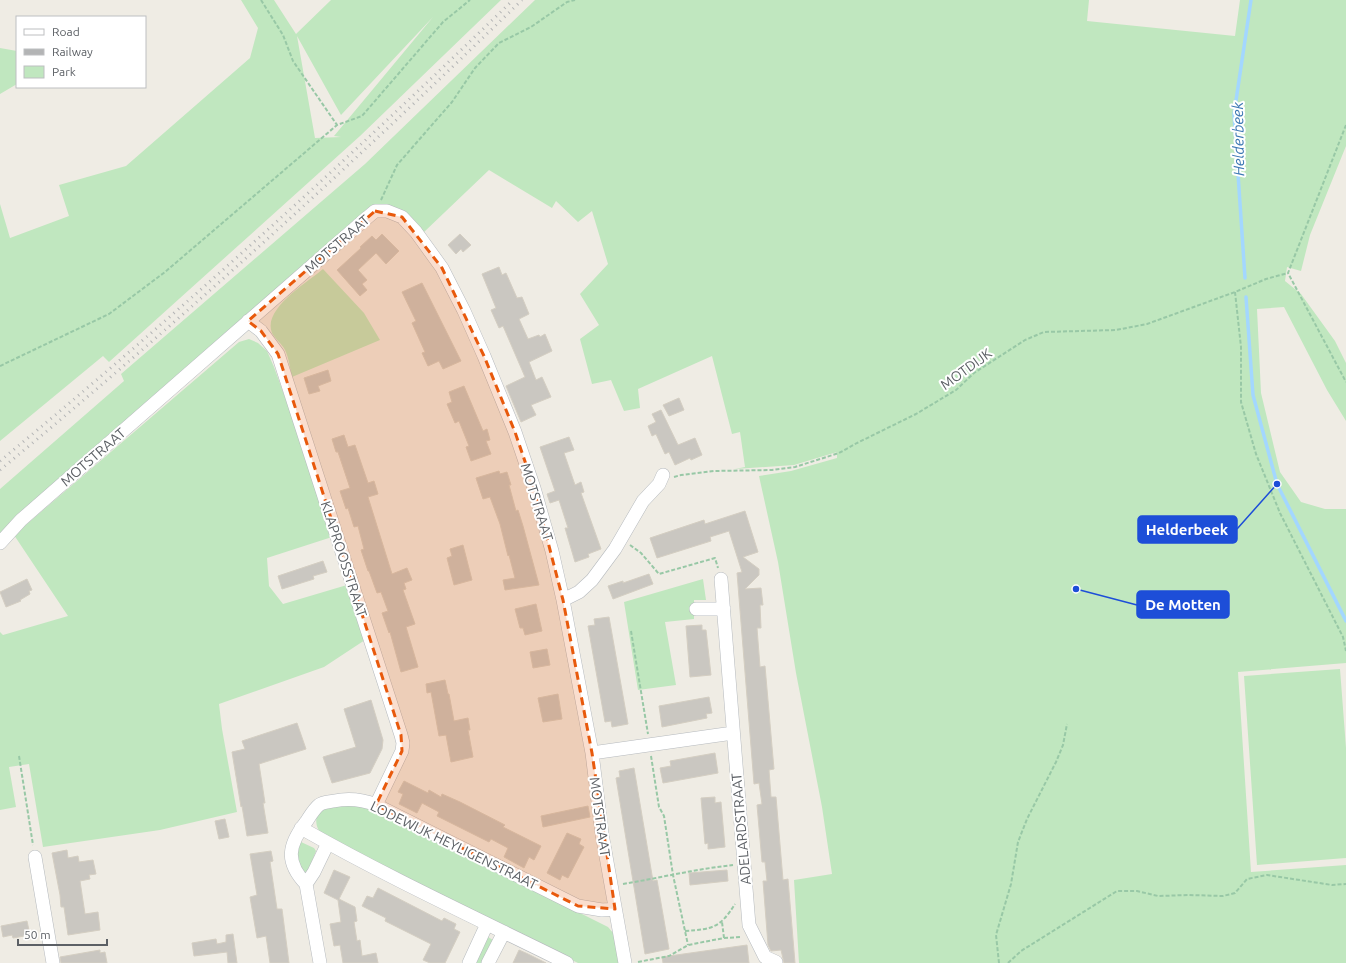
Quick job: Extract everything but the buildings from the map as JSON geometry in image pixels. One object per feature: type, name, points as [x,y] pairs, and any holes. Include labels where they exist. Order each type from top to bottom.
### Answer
[{"type":"street","name":"MOTSTRAAT","points":[[0,542],[21,520],[375,211],[387,211],[402,217],[416,232],[442,268],[464,311],[484,356],[520,446],[536,495],[552,551],[563,600],[592,753],[602,834],[615,909],[632,962]]},
{"type":"street","name":"KLAPROOSSTRAAT","points":[[248,321],[261,331],[278,354],[401,735],[403,743],[402,751],[376,805]]},
{"type":"street","points":[[563,600],[579,592],[592,580],[615,550],[643,501],[661,479]]},
{"type":"street","name":"ADELARDSTRAAT","points":[[721,579],[749,925],[765,957],[776,962]]},
{"type":"street","points":[[696,609],[724,609]]},
{"type":"street","points":[[592,753],[733,733]]},
{"type":"street","name":"LODEWIJK HEYLIGENSTRAAT","points":[[306,884],[295,872],[291,856],[293,841],[301,828],[320,804],[346,799],[359,799],[376,805],[578,906],[602,910],[615,909]]},
{"type":"street","points":[[301,828],[487,924],[567,963]]},
{"type":"street","points":[[320,963],[306,884],[314,872],[328,843]]},
{"type":"street","points":[[35,857],[53,963]]},
{"type":"street","points":[[469,963],[487,924]]},
{"type":"street","points":[[488,963],[504,932]]},
{"type":"path","points":[[261,0],[283,35],[293,61],[337,125]]},
{"type":"path","points":[[0,366],[109,314],[165,272],[337,125],[362,116],[443,22],[470,0]]},
{"type":"path","points":[[375,211],[397,165],[452,102],[475,68],[499,44],[531,28],[567,2],[574,0]]},
{"type":"path","points":[[1346,125],[1288,273],[1346,382]]},
{"type":"path","name":"MOTDIJK","points":[[661,479],[714,471],[757,471],[795,467],[839,453],[916,414],[956,390],[974,373],[1025,340],[1044,332],[1116,330],[1147,324],[1266,279],[1288,273]]},
{"type":"path","points":[[1235,292],[1241,347],[1241,402],[1256,454],[1280,513],[1343,637],[1346,651]]},
{"type":"path","points":[[620,540],[641,553],[659,574],[714,558],[721,579]]},
{"type":"path","points":[[632,631],[660,807],[664,816],[673,876],[688,945]]},
{"type":"path","points":[[999,963],[996,935],[1011,884],[1018,842],[1030,812],[1059,757],[1067,724]]},
{"type":"path","points":[[19,756],[35,857]]},
{"type":"path","points":[[611,886],[673,876],[686,872],[744,864]]},
{"type":"path","points":[[1008,963],[1022,951],[1117,891],[1137,891],[1158,896],[1223,896],[1235,893],[1247,879],[1267,875],[1332,885],[1346,884]]},
{"type":"path","points":[[685,931],[713,927],[722,922],[736,901],[738,894],[746,885]]},
{"type":"path","points":[[632,962],[669,956],[688,945],[724,938],[722,922]]},
{"type":"highlighted area","points":[[375,211],[402,217],[442,268],[484,356],[515,432],[534,488],[563,600],[592,753],[615,909],[578,906],[376,805],[402,751],[401,735],[278,354],[261,331],[248,321]]},
{"type":"green space","points":[[241,0],[274,0],[296,34],[331,0],[501,0],[360,136],[109,362],[103,356],[0,441],[0,204],[10,238],[69,216],[59,185],[126,166],[250,58],[258,28]],"holes":[[[433,17],[334,136],[341,137],[315,138],[297,36],[341,115]]]},
{"type":"green space","points":[[535,0],[1089,0],[1087,21],[1235,36],[1240,0],[1346,0],[1346,146],[1310,235],[1301,271],[1287,267],[1285,281],[1301,294],[1335,341],[1346,363],[1346,421],[1327,390],[1284,307],[1257,309],[1261,393],[1280,472],[1301,502],[1325,509],[1346,509],[1346,663],[1238,672],[1251,872],[1346,865],[1346,963],[799,963],[794,880],[832,874],[822,807],[796,673],[778,562],[759,476],[791,471],[837,458],[837,452],[794,465],[735,469],[745,467],[740,432],[732,434],[712,356],[638,389],[640,408],[624,411],[611,380],[592,384],[580,339],[599,325],[580,294],[608,264],[592,211],[578,222],[556,201],[552,208],[489,170],[423,233],[389,205],[380,204],[367,209],[213,344],[0,536],[0,489],[124,381],[121,374],[365,164]]},
{"type":"green space","points":[[0,48],[16,51],[16,85],[0,94]]},
{"type":"green space","points":[[323,269],[364,313],[380,340],[292,377],[286,353],[284,348],[272,333],[271,324],[274,315],[288,297]]},
{"type":"green space","points":[[249,339],[258,343],[267,351],[274,367],[332,537],[267,558],[269,586],[283,604],[347,585],[365,640],[324,667],[219,704],[237,812],[160,830],[43,847],[29,764],[9,767],[16,807],[0,810],[0,632],[3,635],[68,616],[14,535],[239,342]]},
{"type":"green space","points":[[703,579],[706,600],[694,600],[694,619],[665,622],[676,685],[638,690],[624,602]]},
{"type":"green space","points":[[1340,669],[1346,748],[1346,858],[1257,865],[1244,676]]},
{"type":"green space","points":[[340,804],[368,807],[608,927],[614,934],[620,963],[578,963],[323,836],[317,827],[317,816],[321,810]]},
{"type":"green space","points":[[301,842],[314,848],[316,851],[308,871],[303,873],[298,866],[297,845]]},
{"type":"green space","points":[[488,937],[493,940],[482,963],[473,963]]},
{"type":"waterway","name":"Helderbeek","points":[[1245,278],[1234,114],[1251,0]]},
{"type":"waterway","name":"Helderbeek","points":[[1246,297],[1253,395],[1277,484],[1346,621]]},
{"type":"railway","points":[[0,461],[132,350],[261,236],[325,178],[513,0]]},
{"type":"railway","points":[[0,470],[134,357],[266,240],[331,181],[522,0]]},
{"type":"place","name":"Helderbeek","points":[[1277,484]]},
{"type":"place","name":"De Motten","points":[[1076,589]]}]
